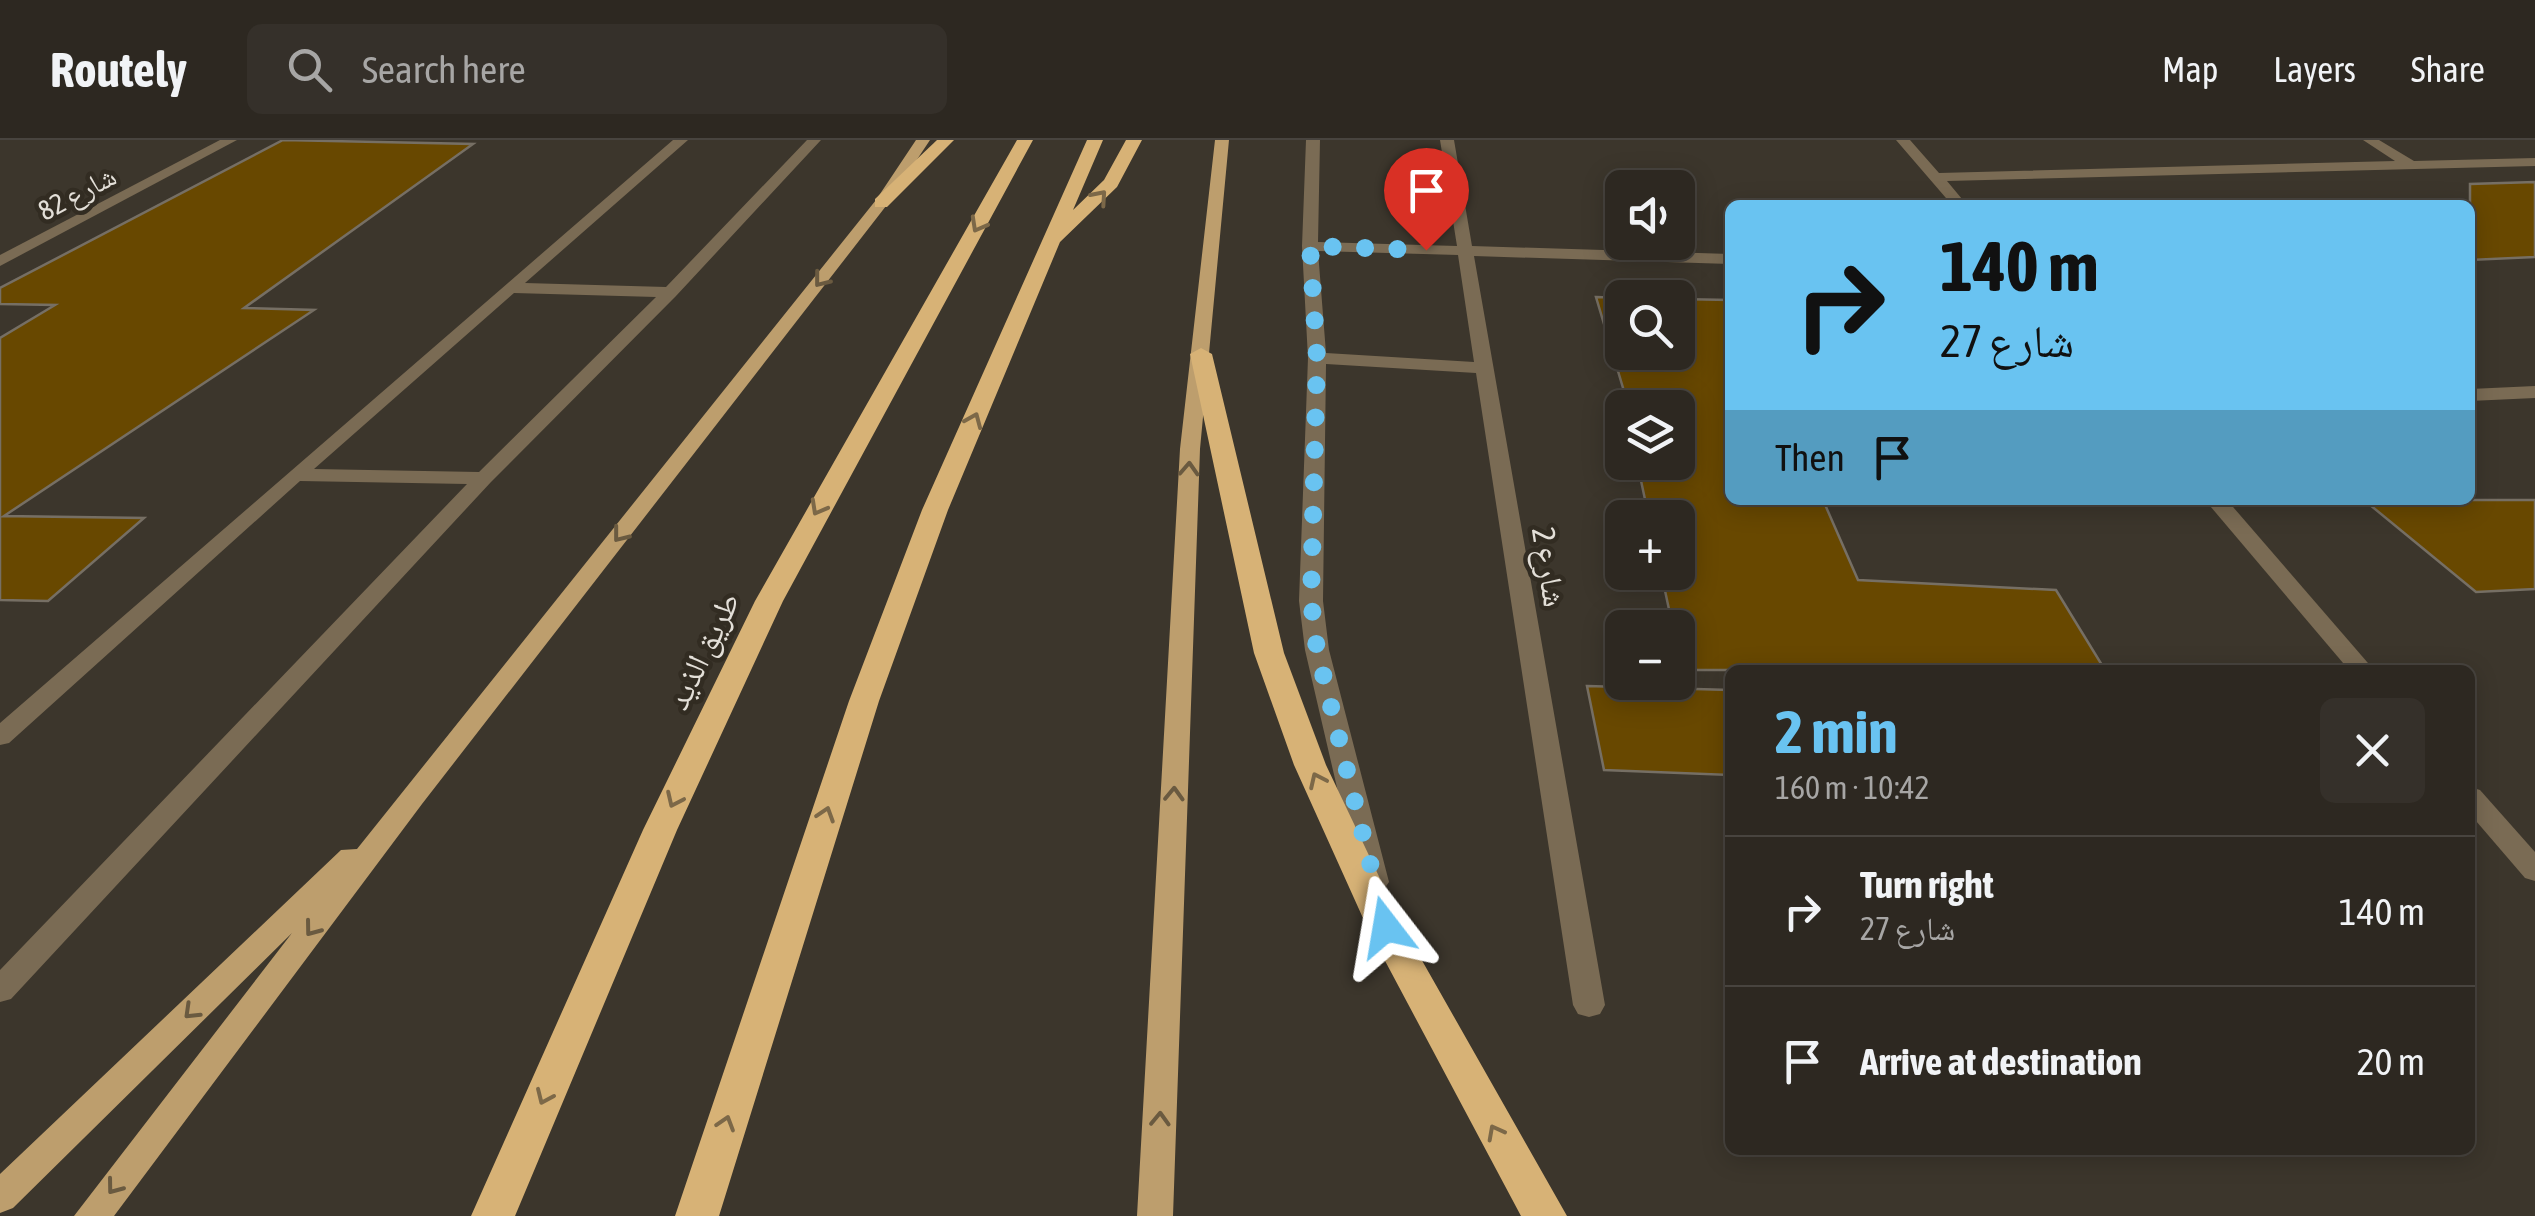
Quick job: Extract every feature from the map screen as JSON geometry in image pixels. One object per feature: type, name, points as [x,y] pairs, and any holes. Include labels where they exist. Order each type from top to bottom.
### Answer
[{"type":"highway","points":[[882,203],[946,140]]},
{"type":"highway","name":"طريق الذيد","points":[[493,1216],[660,830],[769,601],[1025,140]]},
{"type":"highway","points":[[697,1216],[864,700],[935,510],[1095,140]]},
{"type":"highway","points":[[1051,242],[1104,193],[1134,140]]},
{"type":"highway","points":[[1201,354],[1269,653],[1310,765],[1386,927],[1544,1216]]},
{"type":"main road","points":[[92,1216],[412,798],[882,203],[923,140]]},
{"type":"main road","points":[[1156,1216],[1184,544],[1222,140]]},
{"type":"main road","points":[[0,1198],[412,798]]},
{"type":"street","name":"شارع 82","points":[[0,261],[230,140]]},
{"type":"street","points":[[0,738],[681,140]]},
{"type":"street","points":[[0,990],[484,478],[670,292],[814,140]]},
{"type":"street","points":[[1313,140],[1310,246],[1317,358],[1311,600],[1317,650],[1386,927]]},
{"type":"street","name":"شارع 2","points":[[1447,140],[1589,1004]]},
{"type":"street","points":[[1903,140],[1956,200]]},
{"type":"street","points":[[2370,140],[2411,165]]},
{"type":"street","points":[[1936,177],[2535,162]]},
{"type":"street","points":[[1310,246],[1725,258]]},
{"type":"street","points":[[508,288],[670,292]]},
{"type":"street","points":[[1317,358],[1483,368]]},
{"type":"street","points":[[2475,394],[2535,392]]},
{"type":"street","points":[[295,475],[484,478]]},
{"type":"street","points":[[2220,505],[2358,665]]},
{"type":"street","points":[[2475,802],[2535,871]]},
{"type":"building","points":[[283,140],[473,144],[244,308],[314,310],[4,516],[144,518],[48,601],[0,600],[0,338],[55,305],[0,304],[0,288]]},
{"type":"building","points":[[2535,182],[2535,257],[2475,260],[2475,200],[2470,200],[2470,184]]},
{"type":"building","points":[[1596,297],[1605,297],[1605,327]]},
{"type":"building","points":[[1695,299],[1725,300],[1725,505],[1825,505],[1858,580],[2056,590],[2102,665],[1725,665],[1725,670],[1695,670],[1695,610],[1669,610],[1665,590],[1695,590],[1695,500],[1645,500],[1641,480],[1695,480],[1695,390],[1624,390],[1618,370],[1695,370]]},
{"type":"building","points":[[2475,500],[2535,500],[2535,589],[2476,592],[2370,505],[2475,505]]},
{"type":"building","points":[[1587,686],[1605,687],[1605,700],[1695,700],[1695,689],[1725,690],[1725,775],[1604,770]]},
{"type":"route","points":[[1386,927],[1317,650],[1311,600],[1309,555],[1317,358],[1310,246],[1426,250]]}]
